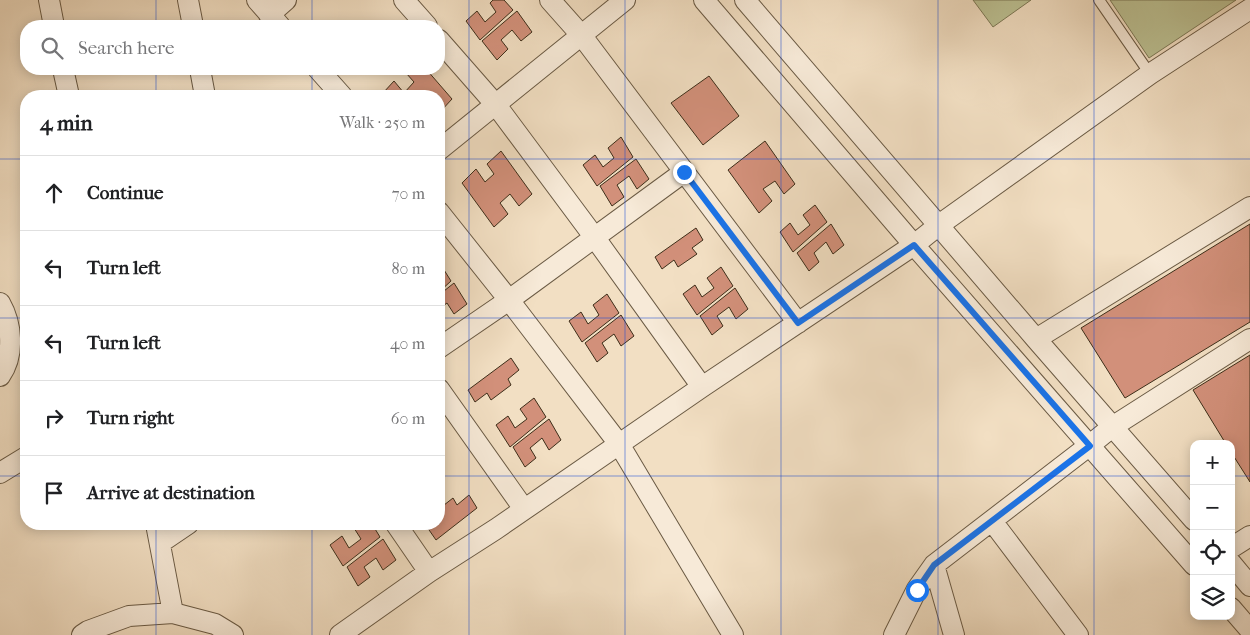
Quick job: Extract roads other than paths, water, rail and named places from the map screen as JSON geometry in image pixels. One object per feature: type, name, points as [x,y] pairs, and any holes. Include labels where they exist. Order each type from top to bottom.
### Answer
[{"type":"street","points":[[49,0],[53,20]]},
{"type":"street","points":[[188,0],[191,20]]},
{"type":"street","points":[[269,14],[286,0]]},
{"type":"street","points":[[404,0],[422,20]]},
{"type":"street","points":[[550,0],[582,36],[798,323]]},
{"type":"street","points":[[445,145],[625,0]]},
{"type":"street","points":[[704,0],[914,245],[1190,560]]},
{"type":"street","points":[[745,0],[1036,340],[1190,515]]},
{"type":"street","points":[[340,635],[429,572],[914,245],[939,225],[1150,74],[1250,9]]},
{"type":"street","points":[[445,47],[496,105],[702,387]]},
{"type":"street","points":[[64,75],[68,90]]},
{"type":"street","points":[[201,75],[204,90]]},
{"type":"street","points":[[323,75],[335,90]]},
{"type":"street","points":[[445,344],[509,300],[684,172]]},
{"type":"street","points":[[1036,340],[1250,207]]},
{"type":"street","points":[[445,220],[619,444],[733,635]]},
{"type":"street","points":[[0,303],[7,315],[10,337],[9,353],[4,370],[0,376]]},
{"type":"street","points":[[894,635],[917,590],[934,565],[1090,446],[1112,427],[1250,339]]},
{"type":"street","points":[[445,397],[524,509]]},
{"type":"street","points":[[0,473],[20,461]]},
{"type":"street","points":[[992,521],[1078,635]]},
{"type":"street","points":[[400,530],[429,572]]},
{"type":"street","points":[[158,533],[173,613]]},
{"type":"street","points":[[1235,545],[1250,536]]},
{"type":"street","points":[[934,565],[954,635]]},
{"type":"street","points":[[1235,568],[1250,586]]},
{"type":"street","points":[[82,635],[129,616],[173,613],[214,624],[233,635]]},
{"type":"street","points":[[1235,615],[1244,631]]},
{"type":"lane","points":[[1099,0],[1150,74]]}]
